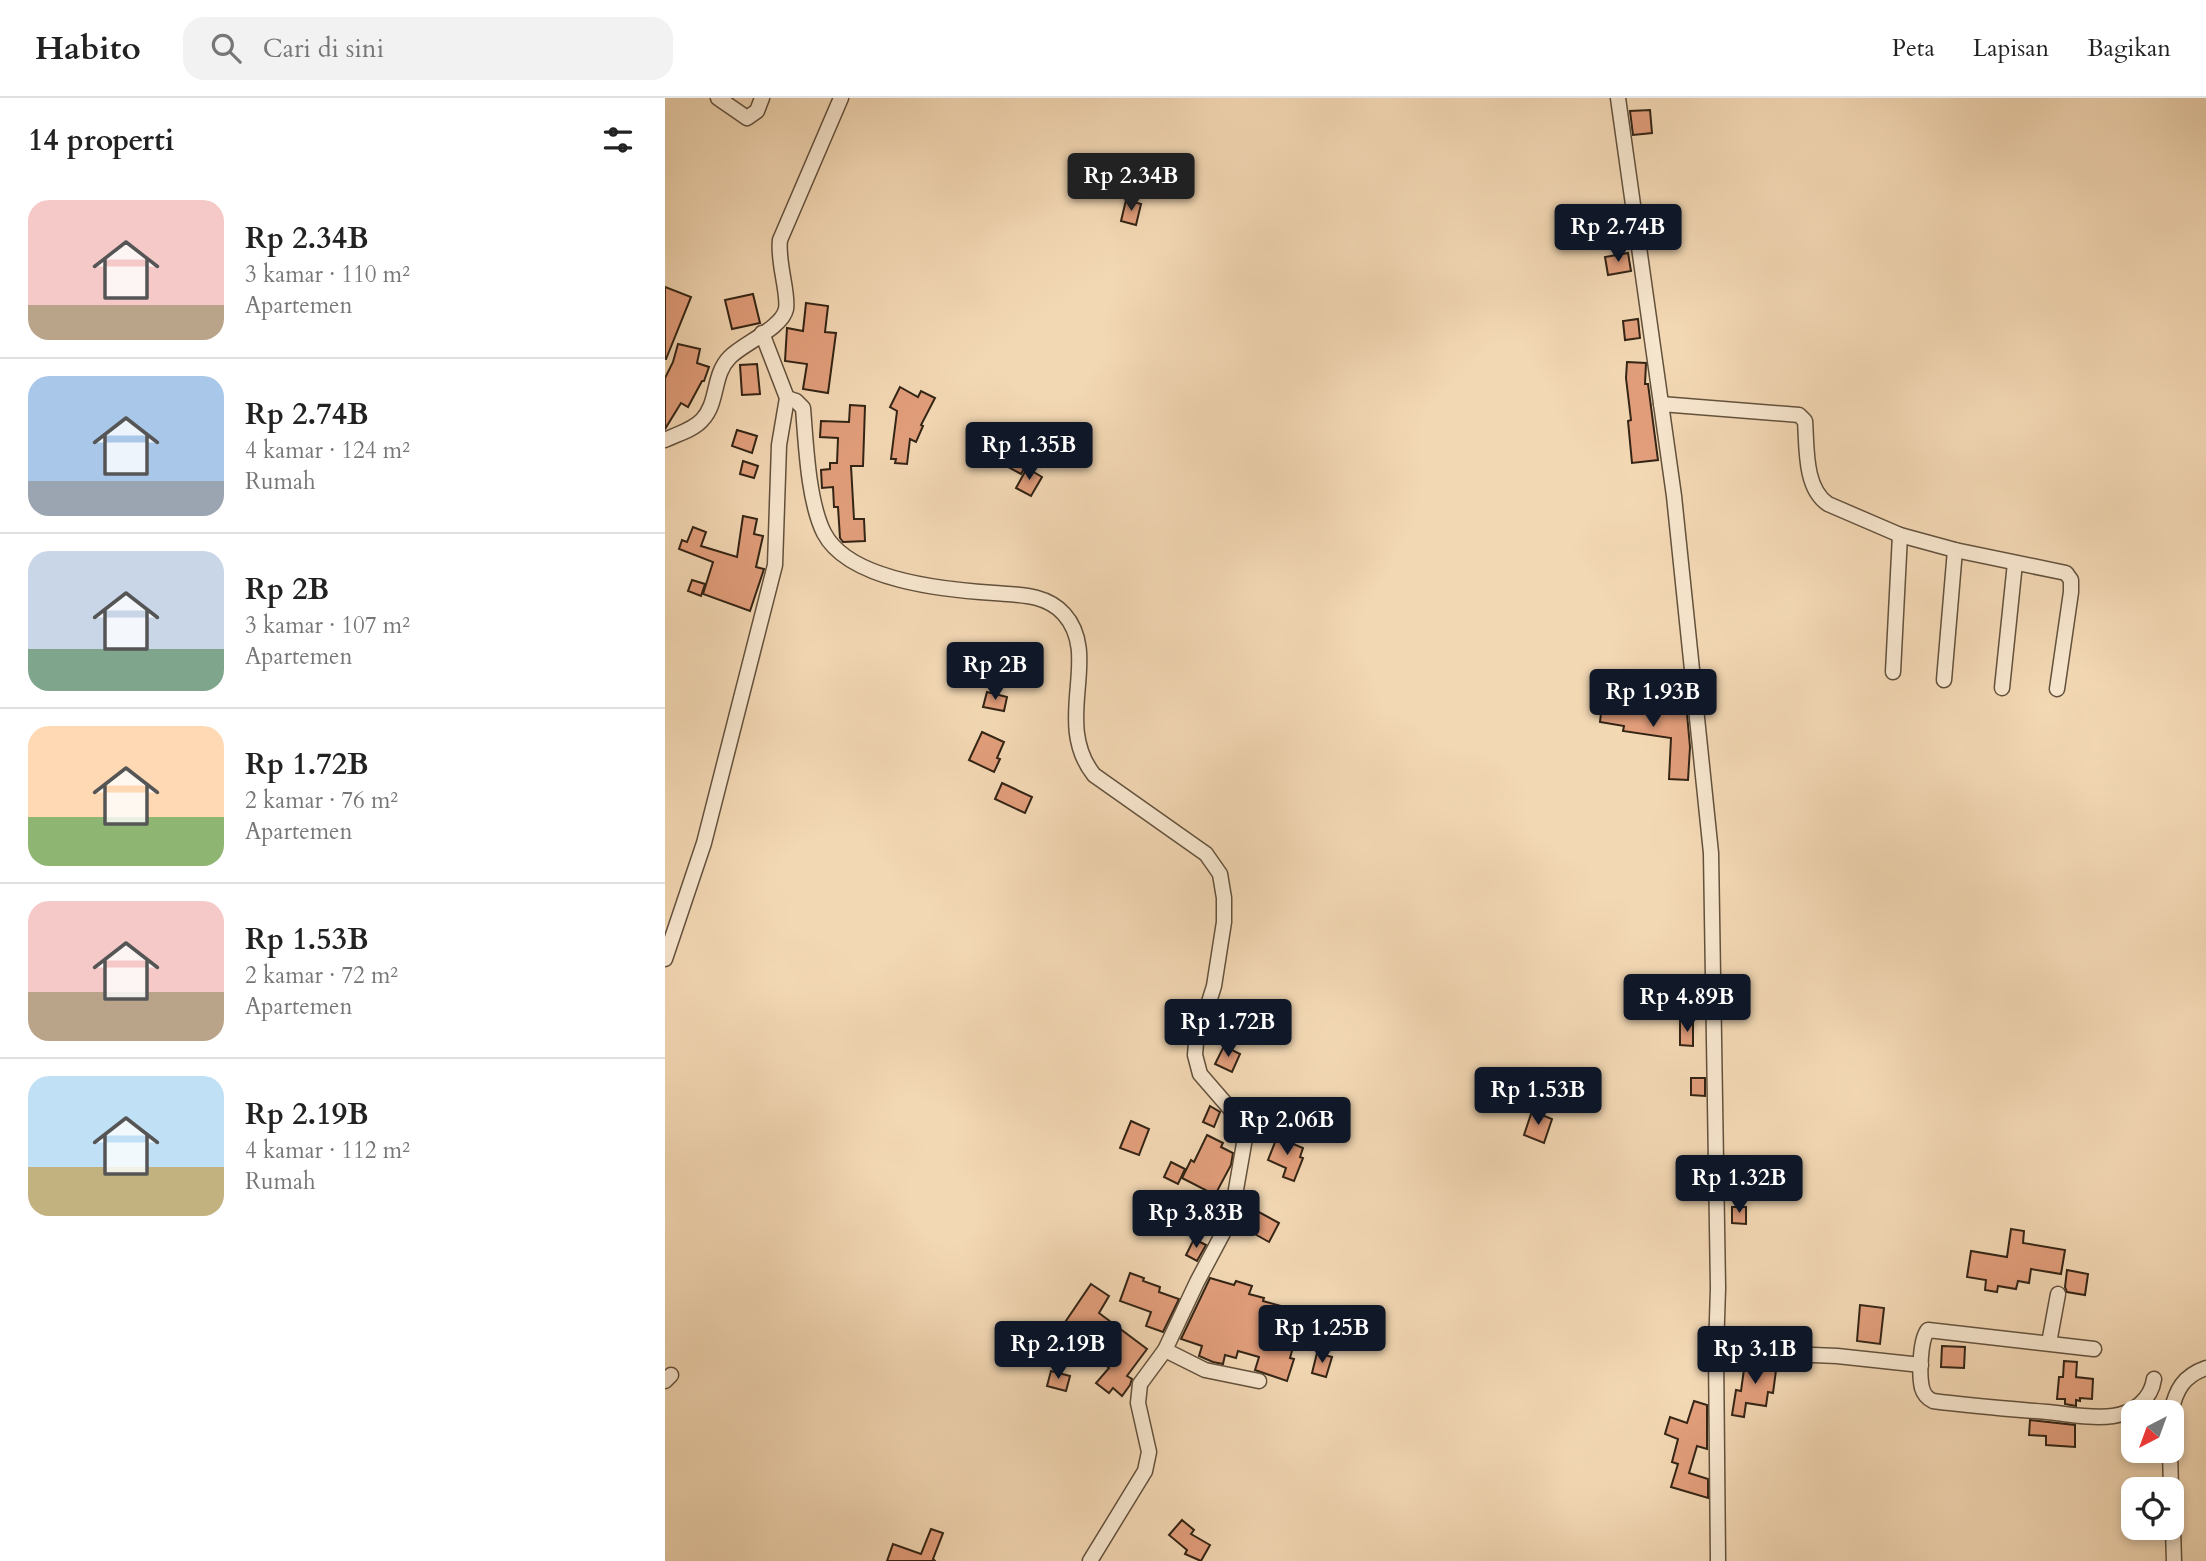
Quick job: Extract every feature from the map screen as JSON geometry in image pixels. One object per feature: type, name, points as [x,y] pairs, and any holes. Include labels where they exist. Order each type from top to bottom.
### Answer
[{"type":"street","points":[[717,98],[747,118],[757,111],[762,98]]},
{"type":"street","points":[[1618,98],[1674,496],[1711,853],[1718,1274],[1718,1561]]},
{"type":"street","points":[[665,440],[703,418],[710,408],[718,375],[725,363],[746,343],[777,323],[786,310],[779,257],[780,240],[836,100]]},
{"type":"street","points":[[665,959],[704,843],[775,565],[779,445],[787,398],[762,333]]},
{"type":"street","points":[[787,398],[796,401],[803,408],[816,509],[825,535],[832,544],[851,560],[892,578],[963,591],[1034,597],[1057,607],[1076,634],[1080,656],[1075,710],[1079,750],[1086,765],[1094,775],[1122,797],[1206,854],[1220,874],[1224,922],[1214,986],[1196,1043],[1195,1055],[1200,1074],[1239,1119],[1245,1138],[1231,1218],[1165,1350],[1142,1379],[1138,1403],[1149,1452],[1145,1471],[1090,1561]]},
{"type":"street","points":[[1661,404],[1799,415],[1805,421],[1810,473],[1819,497],[1841,510],[1900,535],[1955,550],[2063,572],[2071,579],[2057,689]]},
{"type":"street","points":[[1893,672],[1900,535]]},
{"type":"street","points":[[1944,680],[1955,550]]},
{"type":"street","points":[[2002,688],[2015,563]]},
{"type":"street","points":[[2049,1343],[2057,1294]]},
{"type":"street","points":[[2094,1349],[1928,1330],[1924,1333],[1922,1389],[1926,1397],[1933,1401],[2095,1417],[2115,1416],[2140,1405],[2149,1395],[2154,1379]]},
{"type":"street","points":[[1165,1350],[1205,1370],[1259,1381]]},
{"type":"street","points":[[1716,1351],[1837,1356],[1921,1365]]},
{"type":"street","points":[[2174,1400],[2181,1383],[2206,1368]]},
{"type":"street","points":[[2173,1540],[2173,1561]]},
{"type":"building","points":[[1650,110],[1652,133],[1633,135],[1630,111]]},
{"type":"building","points":[[1126,200],[1141,204],[1136,225],[1121,221]]},
{"type":"building","points":[[1628,253],[1631,271],[1608,275],[1605,257]]},
{"type":"building","points":[[665,287],[691,297],[666,359],[665,359]]},
{"type":"building","points":[[753,294],[760,323],[732,329],[725,300]]},
{"type":"building","points":[[806,303],[828,306],[825,332],[836,333],[828,393],[803,389],[807,364],[785,361],[787,328],[803,331]]},
{"type":"building","points":[[1638,319],[1640,338],[1625,340],[1623,321]]},
{"type":"building","points":[[678,344],[700,349],[697,363],[709,367],[688,407],[681,403],[665,429],[665,378]]},
{"type":"building","points":[[1627,362],[1646,363],[1645,384],[1648,384],[1658,460],[1632,463]]},
{"type":"building","points":[[757,364],[760,394],[742,395],[740,365]]},
{"type":"building","points":[[900,387],[918,397],[921,391],[935,398],[921,425],[923,426],[916,442],[910,439],[907,464],[895,463],[896,459],[891,459],[897,411],[890,407]]},
{"type":"building","points":[[850,405],[865,406],[863,466],[851,466],[854,519],[864,519],[865,541],[843,542],[840,538],[838,507],[834,507],[833,487],[822,488],[821,470],[830,469],[830,463],[837,463],[838,438],[820,437],[821,421],[849,422]]},
{"type":"building","points":[[737,430],[757,436],[752,453],[732,446]]},
{"type":"building","points":[[1016,437],[1036,448],[1021,474],[1001,463]]},
{"type":"building","points":[[743,461],[758,466],[754,478],[740,474]]},
{"type":"building","points":[[1027,468],[1042,477],[1031,496],[1016,488]]},
{"type":"building","points":[[743,516],[757,519],[754,534],[763,536],[756,567],[764,569],[750,611],[703,594],[713,562],[679,549],[682,540],[687,542],[693,527],[706,532],[701,546],[737,557]]},
{"type":"building","points":[[692,580],[705,584],[701,596],[688,591]]},
{"type":"building","points":[[987,692],[1007,697],[1004,711],[983,707]]},
{"type":"building","points":[[1603,695],[1622,697],[1621,701],[1687,714],[1690,747],[1688,780],[1669,779],[1671,738],[1623,731],[1624,726],[1600,722]]},
{"type":"building","points":[[982,732],[1004,742],[994,772],[969,760]]},
{"type":"building","points":[[1002,783],[1032,797],[1025,813],[995,799]]},
{"type":"building","points":[[1680,1021],[1693,1022],[1693,1046],[1680,1045]]},
{"type":"building","points":[[1224,1046],[1240,1054],[1232,1072],[1215,1064]]},
{"type":"building","points":[[1691,1078],[1705,1078],[1705,1096],[1691,1095]]},
{"type":"building","points":[[1210,1106],[1220,1112],[1214,1127],[1203,1122]]},
{"type":"building","points":[[1532,1111],[1552,1119],[1544,1143],[1524,1135]]},
{"type":"building","points":[[1131,1121],[1149,1129],[1139,1155],[1120,1148]]},
{"type":"building","points":[[1207,1135],[1223,1143],[1221,1147],[1233,1153],[1231,1165],[1215,1195],[1182,1178],[1191,1160],[1194,1162]]},
{"type":"building","points":[[1277,1137],[1303,1148],[1300,1157],[1303,1158],[1294,1181],[1283,1177],[1286,1168],[1268,1160]]},
{"type":"building","points":[[1171,1162],[1185,1169],[1178,1184],[1164,1177]]},
{"type":"building","points":[[1728,1172],[1743,1172],[1743,1190],[1728,1190]]},
{"type":"building","points":[[1732,1207],[1746,1207],[1746,1224],[1732,1223]]},
{"type":"building","points":[[1255,1210],[1279,1223],[1269,1242],[1244,1228]]},
{"type":"building","points":[[2011,1229],[2024,1231],[2023,1243],[2065,1250],[2061,1274],[2031,1269],[2029,1283],[2018,1281],[2016,1289],[1998,1286],[1997,1292],[1985,1290],[1986,1280],[1967,1277],[1971,1251],[2007,1257]]},
{"type":"building","points":[[1194,1239],[1206,1245],[1197,1261],[1186,1255]]},
{"type":"building","points":[[2067,1270],[2088,1274],[2085,1295],[2067,1292]]},
{"type":"building","points":[[1130,1273],[1160,1287],[1159,1292],[1179,1299],[1163,1332],[1146,1326],[1151,1312],[1120,1301]]},
{"type":"building","points":[[1210,1278],[1234,1285],[1236,1281],[1252,1286],[1249,1294],[1292,1309],[1290,1319],[1300,1322],[1290,1358],[1294,1359],[1287,1381],[1255,1370],[1259,1357],[1238,1351],[1236,1358],[1225,1355],[1223,1364],[1213,1362],[1199,1356],[1202,1346],[1181,1339]]},
{"type":"building","points":[[1091,1284],[1109,1296],[1099,1313],[1147,1349],[1127,1376],[1132,1379],[1122,1396],[1113,1388],[1109,1393],[1096,1383],[1109,1368],[1093,1353],[1072,1337],[1066,1346],[1055,1337]]},
{"type":"building","points":[[1860,1305],[1884,1308],[1880,1344],[1857,1341]]},
{"type":"building","points":[[1942,1346],[1965,1347],[1964,1368],[1941,1367]]},
{"type":"building","points":[[1317,1353],[1332,1357],[1326,1377],[1312,1373]]},
{"type":"building","points":[[2064,1361],[2077,1362],[2076,1377],[2093,1379],[2092,1399],[2080,1398],[2080,1401],[2076,1400],[2076,1406],[2065,1404],[2065,1399],[2057,1399]]},
{"type":"building","points":[[1745,1362],[1777,1363],[1773,1393],[1768,1392],[1766,1406],[1746,1403],[1744,1417],[1732,1415],[1736,1390],[1741,1391]]},
{"type":"building","points":[[1051,1371],[1070,1376],[1066,1391],[1047,1386]]},
{"type":"building","points":[[1694,1401],[1707,1405],[1707,1449],[1697,1446],[1689,1473],[1708,1479],[1708,1498],[1671,1487],[1678,1464],[1672,1462],[1678,1439],[1665,1434],[1670,1417],[1687,1423]]},
{"type":"building","points":[[2030,1420],[2075,1425],[2075,1447],[2046,1445],[2046,1436],[2029,1435]]},
{"type":"building","points":[[1182,1520],[1194,1530],[1191,1534],[1210,1545],[1201,1561],[1185,1554],[1187,1550],[1169,1535]]},
{"type":"building","points":[[931,1529],[943,1533],[933,1559],[935,1561],[887,1561],[893,1544],[921,1554]]}]
